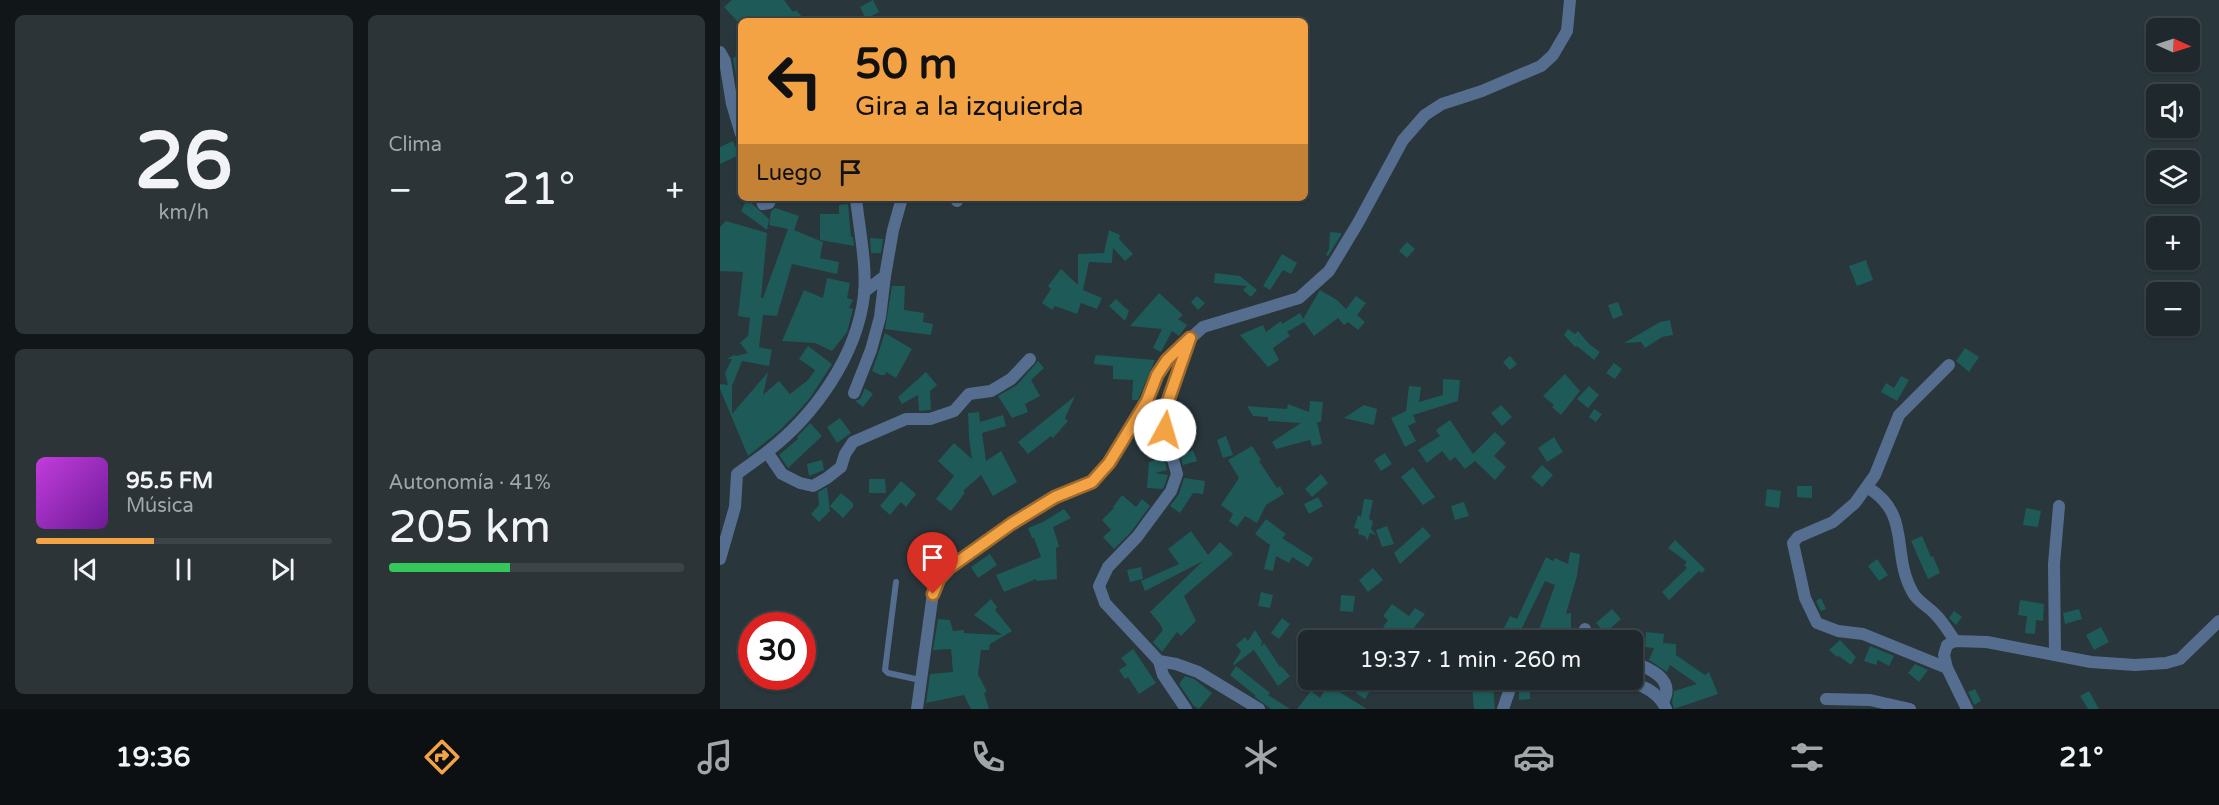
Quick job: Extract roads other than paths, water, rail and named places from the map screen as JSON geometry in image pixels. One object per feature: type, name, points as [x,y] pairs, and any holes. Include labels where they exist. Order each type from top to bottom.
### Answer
[{"type":"street","points":[[917,709],[933,594],[939,579],[949,568],[1011,524],[1055,497],[1092,482],[1109,463],[1147,401],[1162,367],[1203,327],[1299,298],[1329,271],[1404,140],[1425,115],[1442,104],[1482,91],[1541,66],[1553,55],[1567,31],[1570,0]]},
{"type":"street","points":[[720,52],[725,61],[732,104],[738,124]]},
{"type":"street","points":[[720,559],[735,507],[737,474],[767,452],[817,402],[847,353],[861,311],[864,292],[856,201]]},
{"type":"street","points":[[854,393],[871,350],[880,317],[893,230],[901,201]]},
{"type":"street","points":[[864,292],[885,276]]},
{"type":"street","points":[[1186,709],[1163,675],[1159,661],[1105,603],[1099,586],[1108,567],[1137,537],[1171,491],[1177,474],[1165,430],[1167,404],[1190,338]]},
{"type":"street","points":[[767,452],[782,474],[800,483],[813,486],[841,467],[845,454],[853,442],[906,420],[930,419],[954,411],[969,394],[991,391],[1011,379],[1030,359]]},
{"type":"street","points":[[1947,668],[1863,634],[1838,631],[1817,623],[1805,598],[1793,543],[1798,537],[1833,522],[1855,503],[1867,487],[1891,438],[1899,415],[1933,379],[1950,365]]},
{"type":"street","points":[[1867,487],[1881,495],[1892,509],[1903,568],[1913,595],[1936,614],[1955,641]]},
{"type":"street","points":[[2055,655],[2054,564],[2059,506]]},
{"type":"street","points":[[1967,709],[1947,668],[1944,655],[1947,645],[1955,641],[1987,642],[2091,662],[2135,665],[2166,663],[2180,659],[2219,621]]},
{"type":"street","points":[[1159,661],[1198,672],[1259,709]]},
{"type":"street","points":[[1643,666],[1661,676],[1666,689],[1664,705]]},
{"type":"street","points":[[1643,687],[1649,689],[1664,705]]},
{"type":"street","points":[[1503,709],[1510,690]]},
{"type":"street","points":[[1827,699],[1870,700],[1910,709]]},
{"type":"lane","points":[[896,582],[885,670],[888,673],[920,680]]}]
